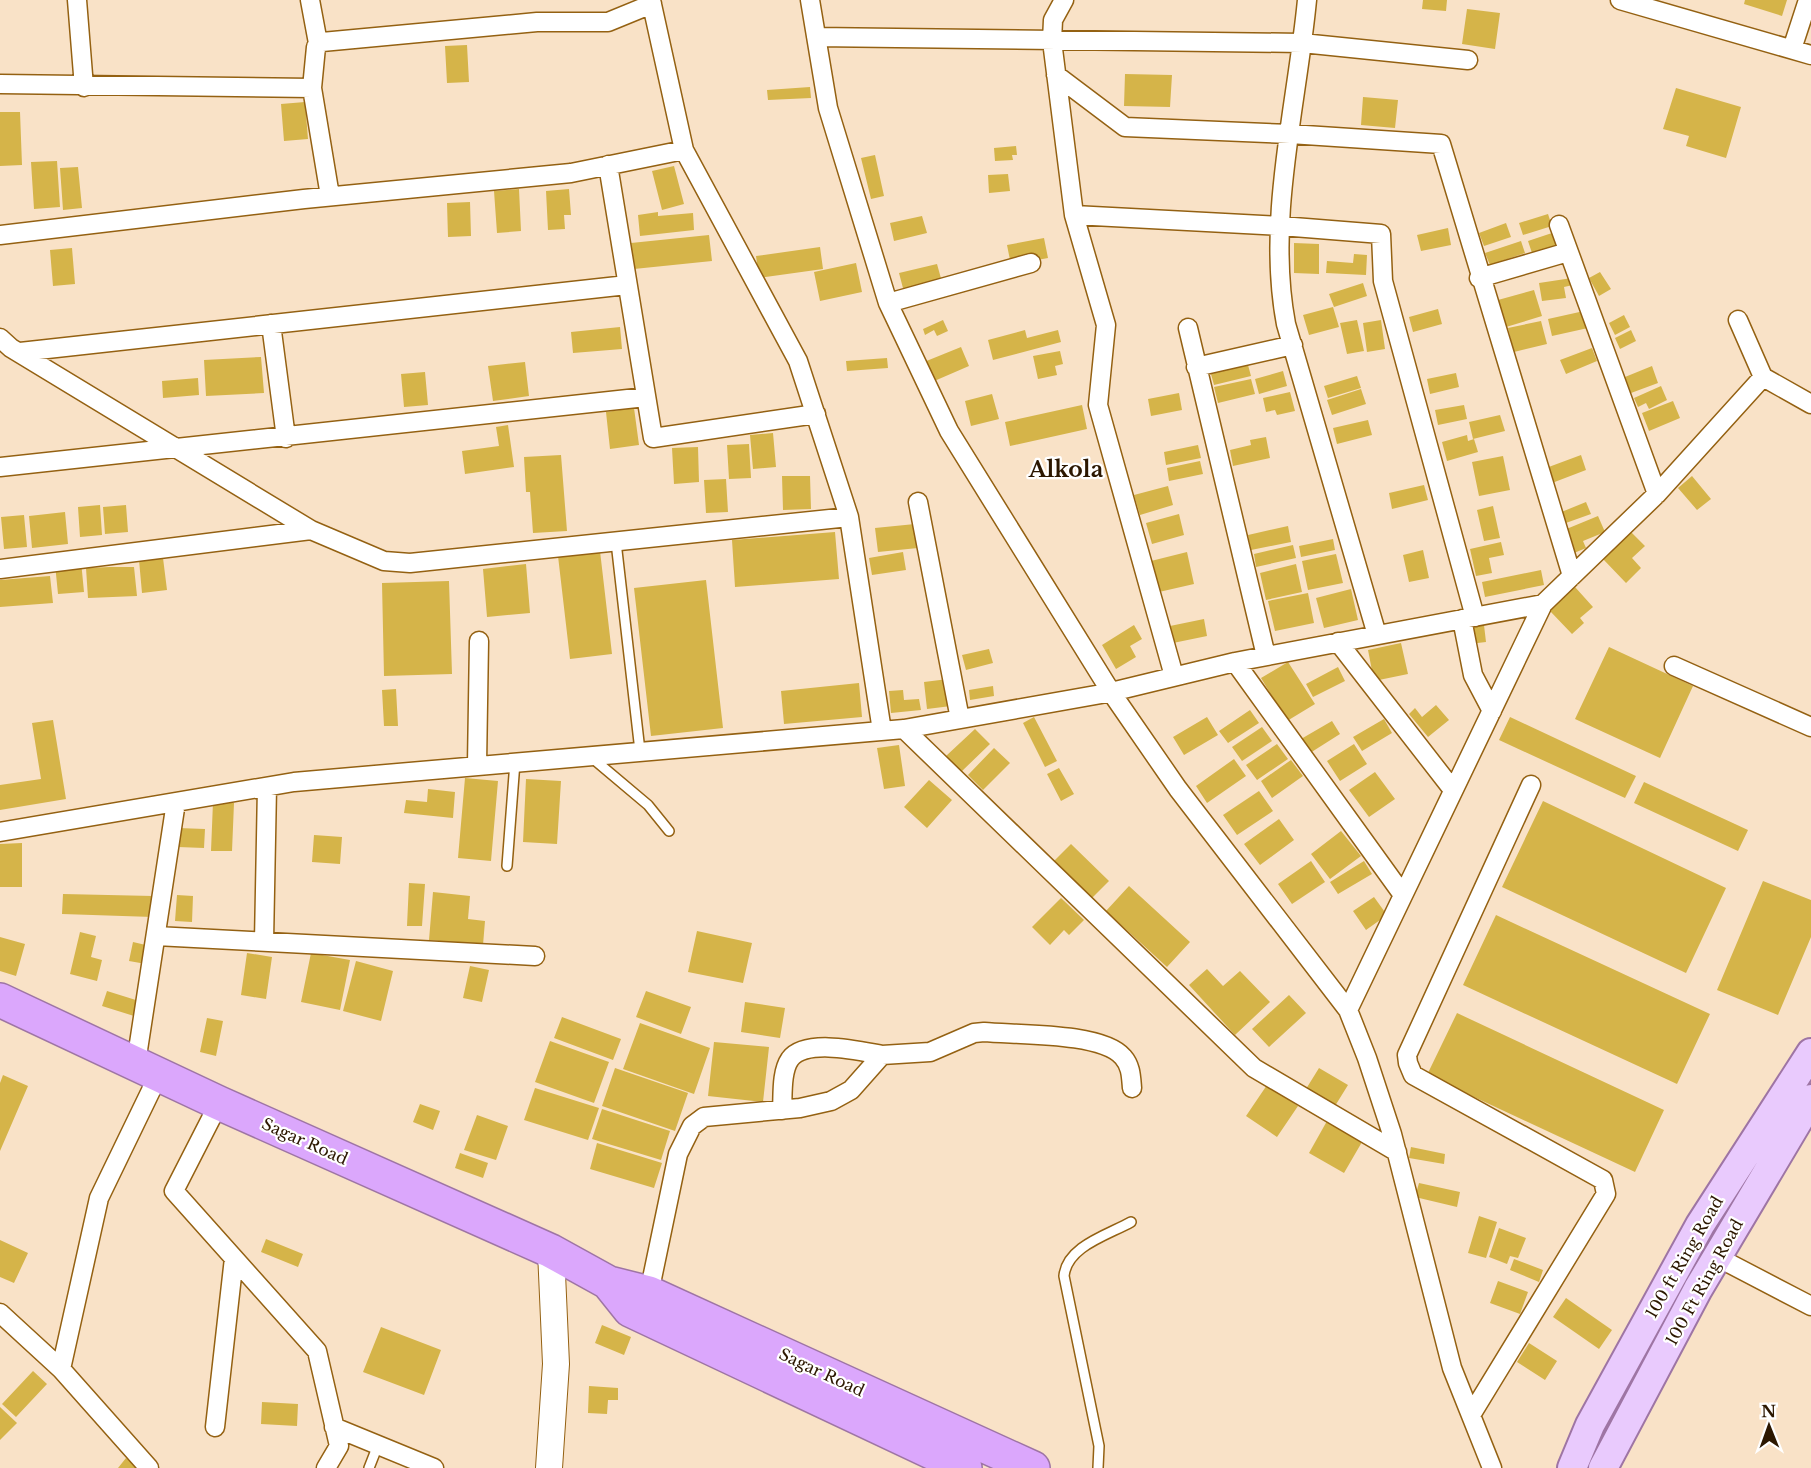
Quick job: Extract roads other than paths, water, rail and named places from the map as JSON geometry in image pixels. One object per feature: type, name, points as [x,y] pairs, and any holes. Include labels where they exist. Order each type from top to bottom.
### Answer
[{"type":"highway","name":"Sagar Road","points":[[0,1000],[219,1103],[551,1251],[609,1284],[649,1293],[1033,1468]]},
{"type":"highway","name":"Sagar Road","points":[[609,1284],[630,1310],[965,1468]]},
{"type":"main road","name":"100 ft Ring Road","points":[[1572,1468],[1590,1425],[1701,1225],[1811,1053]]},
{"type":"main road","name":"100 Ft Ring Road","points":[[1603,1468],[1717,1257],[1804,1127],[1811,1099]]},
{"type":"main road","points":[[549,1468],[556,1364],[551,1251]]},
{"type":"street","points":[[77,0],[84,87]]},
{"type":"street","points":[[310,0],[318,43],[312,88],[330,196]]},
{"type":"street","points":[[810,0],[828,108],[888,303],[949,431],[1111,692],[1178,789],[1348,1010],[1367,1058],[1396,1152],[1452,1368],[1492,1468]]},
{"type":"street","points":[[1064,0],[1053,20],[1052,41],[1074,215],[1106,325],[1098,405],[1174,676]]},
{"type":"street","points":[[1307,0],[1290,134],[1281,226],[1279,275],[1285,316],[1377,635]]},
{"type":"street","points":[[1620,0],[1677,8],[1811,55]]},
{"type":"street","points":[[1792,49],[1808,0]]},
{"type":"street","points":[[318,43],[537,22],[608,22],[651,2],[684,150],[798,361],[849,517],[882,731]]},
{"type":"street","points":[[816,37],[1302,42],[1468,60]]},
{"type":"street","points":[[1056,75],[1125,127],[1290,134],[1441,144],[1479,278],[1572,576]]},
{"type":"street","points":[[0,84],[84,87],[312,88]]},
{"type":"street","points":[[0,236],[330,196],[571,173],[684,150]]},
{"type":"street","points":[[608,165],[653,438],[816,414]]},
{"type":"street","points":[[1074,215],[1281,226],[1381,234],[1383,281],[1468,618],[1473,675],[1492,711]]},
{"type":"street","points":[[1559,225],[1657,494]]},
{"type":"street","points":[[1479,278],[1568,252]]},
{"type":"street","points":[[888,303],[1031,263]]},
{"type":"street","points":[[8,347],[271,324],[627,285]]},
{"type":"street","points":[[1738,320],[1763,377],[1811,404]]},
{"type":"street","points":[[271,324],[286,438]]},
{"type":"street","points":[[1188,328],[1266,656]]},
{"type":"street","points":[[1196,367],[1293,345]]},
{"type":"street","points":[[8,347],[181,449],[311,530],[384,561],[410,563],[849,517]]},
{"type":"street","points":[[1348,1010],[1543,604],[1657,494],[1763,377]]},
{"type":"street","points":[[0,467],[286,438],[646,397]]},
{"type":"street","points":[[918,502],[960,719]]},
{"type":"street","points":[[0,569],[311,530]]},
{"type":"street","points":[[0,832],[267,787],[477,765],[904,729],[1111,692],[1235,662],[1543,604]]},
{"type":"street","points":[[477,765],[479,641]]},
{"type":"street","points":[[1338,642],[1453,790]]},
{"type":"street","points":[[1235,662],[1403,895]]},
{"type":"street","points":[[1674,666],[1811,727]]},
{"type":"street","points":[[904,729],[1254,1068],[1396,1152]]},
{"type":"street","points":[[1471,1415],[1605,1194],[1603,1180],[1413,1075],[1407,1063],[1407,1055],[1531,784]]},
{"type":"street","points":[[264,942],[267,787]]},
{"type":"street","points":[[61,1369],[99,1198],[148,1069],[156,936],[176,802]]},
{"type":"street","points":[[156,936],[535,956]]},
{"type":"street","points":[[782,1110],[787,1067],[791,1058],[811,1048],[830,1048],[882,1055],[930,1052],[974,1033],[984,1032],[1086,1041],[1109,1047],[1122,1056],[1130,1069],[1132,1088]]},
{"type":"street","points":[[649,1293],[678,1154],[692,1126],[704,1117],[719,1114],[817,1105],[851,1090],[882,1055]]},
{"type":"street","points":[[219,1103],[174,1191],[318,1351],[339,1446],[326,1468]]},
{"type":"street","points":[[1717,1257],[1811,1306]]},
{"type":"street","points":[[215,1427],[234,1258]]},
{"type":"street","points":[[0,1313],[61,1369],[149,1468]]},
{"type":"street","points":[[334,1427],[434,1468]]},
{"type":"lane","points":[[616,542],[640,751]]},
{"type":"lane","points":[[590,756],[648,805],[669,831]]},
{"type":"lane","points":[[507,866],[515,762]]},
{"type":"lane","points":[[1098,1468],[1099,1446],[1064,1276],[1065,1266],[1076,1252],[1131,1222]]},
{"type":"lane","points":[[369,1468],[378,1445]]},
{"type":"district","name":"Alkola","points":[[1066,469]]}]
